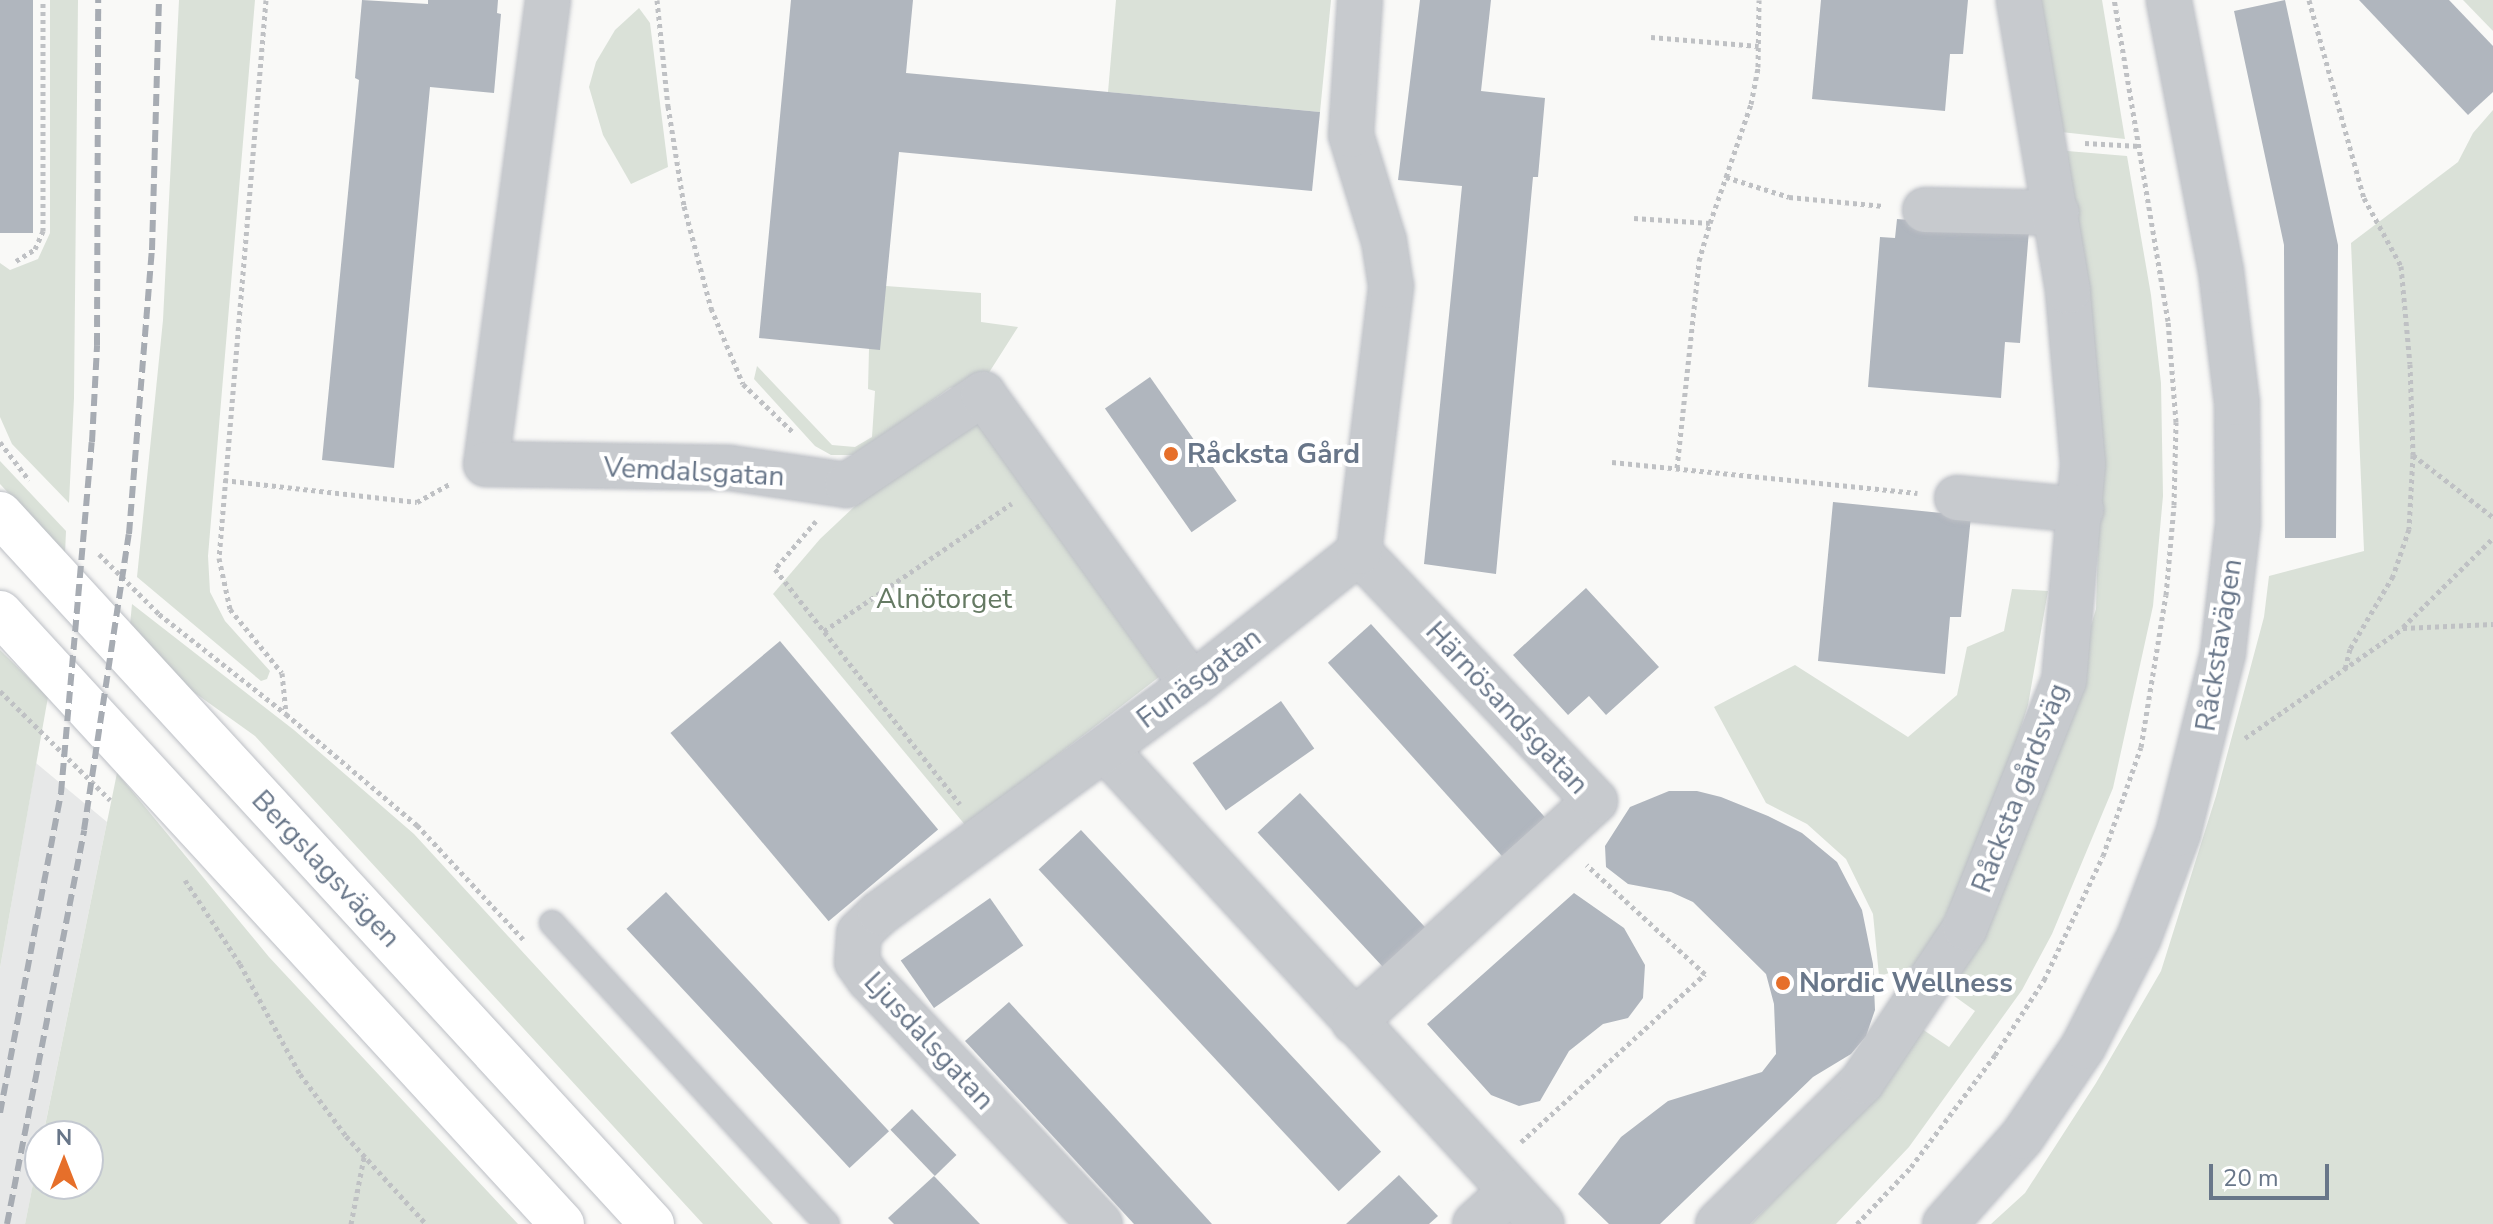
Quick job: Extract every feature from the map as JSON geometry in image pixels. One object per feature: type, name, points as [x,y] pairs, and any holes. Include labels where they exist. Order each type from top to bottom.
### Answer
[{"type":"main road","name":"Bergslagsvägen","points":[[0,514],[652,1224]]},
{"type":"main road","points":[[0,613],[562,1224]]},
{"type":"street","points":[[486,464],[548,0]]},
{"type":"street","points":[[1359,552],[1391,286],[1384,241],[1351,135],[1360,0]]},
{"type":"street","name":"Råcksta gårdsväg","points":[[1718,1224],[1862,1082],[1965,928],[2064,681],[2083,464],[2068,291],[2019,0]]},
{"type":"street","name":"Råckstavägen","points":[[1945,1224],[2022,1137],[2083,1047],[2139,937],[2178,834],[2223,653],[2238,523],[2237,403],[2221,271],[2169,0]]},
{"type":"street","points":[[1925,210],[2057,213]]},
{"type":"street","points":[[847,485],[983,394],[1192,685]]},
{"type":"street","name":"Vemdalsgatan","points":[[486,464],[730,468],[847,485]]},
{"type":"street","points":[[1957,498],[2081,510]]},
{"type":"street","name":"Funäsgatan","points":[[1105,749],[1192,685],[1359,552]]},
{"type":"street","name":"Härnösandsgatan","points":[[1354,1022],[1595,801],[1359,552]]},
{"type":"street","points":[[1105,749],[1542,1224]]},
{"type":"street","name":"Ljusdalsgatan","points":[[1100,1224],[857,962],[859,933],[1105,749]]},
{"type":"street","points":[[1475,1224],[1501,1180]]},
{"type":"lane","points":[[552,923],[827,1224]]},
{"type":"path","points":[[16,261],[35,249],[43,231],[43,0]]},
{"type":"path","points":[[266,0],[219,558],[222,585],[230,609],[282,673],[286,714]]},
{"type":"path","points":[[657,0],[668,106],[684,206],[711,308],[743,384]]},
{"type":"path","points":[[1677,468],[1699,261],[1751,104],[1759,46],[1759,0]]},
{"type":"path","points":[[2309,0],[2364,198],[2401,266],[2410,364],[2413,455],[2409,529],[2404,550],[2350,649],[2345,669],[2403,628],[2493,538]]},
{"type":"path","points":[[1651,37],[1759,46]]},
{"type":"path","points":[[2045,140],[2140,146]]},
{"type":"path","points":[[1726,177],[1789,197],[1925,210]]},
{"type":"path","points":[[1634,218],[1710,223]]},
{"type":"path","points":[[0,442],[39,492]]},
{"type":"path","points":[[2413,455],[2493,517]]},
{"type":"path","points":[[1612,462],[1957,498]]},
{"type":"path","points":[[224,480],[417,502],[486,464]]},
{"type":"path","points":[[847,485],[775,569],[985,836]]},
{"type":"path","points":[[824,631],[1012,502]]},
{"type":"path","points":[[92,547],[159,614],[286,714],[417,825],[526,942]]},
{"type":"path","points":[[2403,628],[2493,624]]},
{"type":"path","points":[[0,691],[119,809]]},
{"type":"path","points":[[181,875],[240,964],[300,1074],[364,1156],[426,1224]]},
{"type":"path","points":[[1501,1180],[1705,974],[1599,878]]},
{"type":"path","points":[[351,1224],[364,1156]]},
{"type":"shaded area","points":[[36,763],[107,822],[46,1120],[24,1120],[24,1200],[30,1200],[25,1224],[0,1224],[0,968]]},
{"type":"green space","points":[[50,0],[78,0],[74,398],[69,503],[12,444],[0,417],[0,263],[10,270],[38,259],[50,233]]},
{"type":"green space","points":[[179,0],[255,0],[208,556],[210,592],[225,621],[270,671],[267,679],[261,681],[137,577],[163,320]]},
{"type":"green space","points":[[1116,0],[1331,0],[1320,112],[1108,92]]},
{"type":"green space","points":[[2041,0],[2102,0],[2125,139],[2061,132]]},
{"type":"green space","points":[[2463,0],[2493,0],[2493,31]]},
{"type":"green space","points":[[639,8],[650,23],[668,167],[631,184],[603,135],[589,87],[596,62],[615,30]]},
{"type":"green space","points":[[2493,110],[2493,1224],[1991,1224],[2025,1193],[2096,1083],[2161,971],[2216,796],[2264,617],[2269,576],[2364,551],[2351,243],[2458,162],[2473,133]]},
{"type":"green space","points":[[2067,151],[2127,156],[2151,295],[2161,383],[2163,496],[2153,606],[2113,788],[2052,934],[2022,990],[1909,1147],[1836,1224],[1751,1224],[1860,1109],[1922,1029],[1949,1047],[1975,1011],[1943,988],[2065,712],[2096,609],[2101,440],[2092,335]]},
{"type":"green space","points":[[886,286],[981,293],[981,322],[1018,327],[983,382],[950,388],[856,455],[831,455],[815,446],[754,379],[757,366],[832,445],[855,447],[872,437],[875,391],[868,389],[869,349]]},
{"type":"green space","name":"Alnötorget","points":[[975,420],[1159,677],[966,826],[773,594],[820,539],[872,490]]},
{"type":"green space","points":[[0,461],[66,531],[65,554],[0,484]]},
{"type":"green space","points":[[2012,589],[2048,591],[2028,705],[1993,817],[1937,934],[1914,966],[1879,976],[1873,914],[1846,859],[1807,824],[1766,803],[1714,707],[1795,665],[1908,737],[1957,695],[1967,647],[2004,631]]},
{"type":"green space","points":[[132,604],[294,730],[414,834],[773,1224],[703,1224],[255,736],[188,688],[130,625]]},
{"type":"green space","points":[[0,650],[48,697],[0,968]]},
{"type":"green space","points":[[117,773],[269,957],[518,1224],[25,1224],[30,1200],[104,1200],[104,1120],[46,1120]]},
{"type":"building","points":[[0,0],[33,0],[33,233],[0,233]]},
{"type":"building","points":[[362,0],[428,4],[428,0],[498,0],[497,13],[501,14],[494,93],[430,87],[394,468],[322,460],[359,80],[355,78]]},
{"type":"building","points":[[791,0],[913,0],[906,73],[1320,112],[1312,191],[899,152],[880,350],[759,338]]},
{"type":"building","points":[[1420,0],[1491,0],[1481,91],[1545,98],[1538,177],[1533,177],[1496,574],[1424,564],[1462,186],[1398,180]]},
{"type":"building","points":[[1821,0],[1968,0],[1963,54],[1950,54],[1945,111],[1812,99]]},
{"type":"building","points":[[2285,0],[2338,245],[2336,538],[2285,538],[2284,245],[2234,11]]},
{"type":"building","points":[[2359,0],[2449,0],[2493,46],[2493,92],[2468,115]]},
{"type":"building","points":[[1897,219],[2029,230],[2020,343],[2005,342],[2001,398],[1868,387],[1880,237],[1895,238]]},
{"type":"building","name":"Råcksta Gård","points":[[1150,377],[1237,501],[1192,532],[1105,409]]},
{"type":"building","points":[[1833,502],[1971,516],[1961,617],[1950,617],[1945,674],[1818,661]]},
{"type":"building","points":[[1586,588],[1659,667],[1606,715],[1589,696],[1568,715],[1513,655]]},
{"type":"building","points":[[1371,624],[1545,817],[1502,856],[1328,663]]},
{"type":"building","points":[[780,641],[938,829],[829,921],[670,733]]},
{"type":"building","points":[[1281,701],[1314,749],[1226,810],[1193,763]]},
{"type":"building","points":[[1669,791],[1697,791],[1721,797],[1768,816],[1802,833],[1837,862],[1862,910],[1873,964],[1875,1010],[1866,1036],[1851,1054],[1813,1077],[1660,1224],[1609,1224],[1578,1194],[1621,1137],[1668,1101],[1762,1072],[1776,1054],[1774,1004],[1766,974],[1693,902],[1671,892],[1628,884],[1606,867],[1605,846],[1630,807]]},
{"type":"building","points":[[1300,793],[1429,931],[1386,971],[1258,833]]},
{"type":"building","points":[[1081,830],[1381,1152],[1339,1191],[1039,870]]},
{"type":"building","points":[[666,892],[889,1131],[850,1168],[627,929]]},
{"type":"building","points":[[1574,893],[1624,928],[1645,965],[1643,998],[1628,1018],[1603,1024],[1569,1051],[1540,1101],[1519,1106],[1491,1095],[1427,1024]]},
{"type":"building","points":[[990,898],[1023,946],[934,1008],[901,961]]},
{"type":"building","points":[[1009,1002],[1212,1224],[1134,1224],[965,1041]]},
{"type":"building","points":[[912,1109],[956,1155],[935,1176],[890,1130]]},
{"type":"building","points":[[1399,1175],[1438,1216],[1429,1224],[1346,1224]]},
{"type":"building","points":[[934,1176],[980,1224],[894,1224],[888,1218]]},
{"type":"railway","points":[[0,1113],[61,793],[92,442],[97,345],[98,0]]},
{"type":"railway","points":[[7,1224],[84,830],[129,534],[152,250],[159,0]]},
{"type":"place","name":"Råcksta Gård","points":[[1171,454]]},
{"type":"place","name":"Nordic Wellness","points":[[1783,983]]}]
